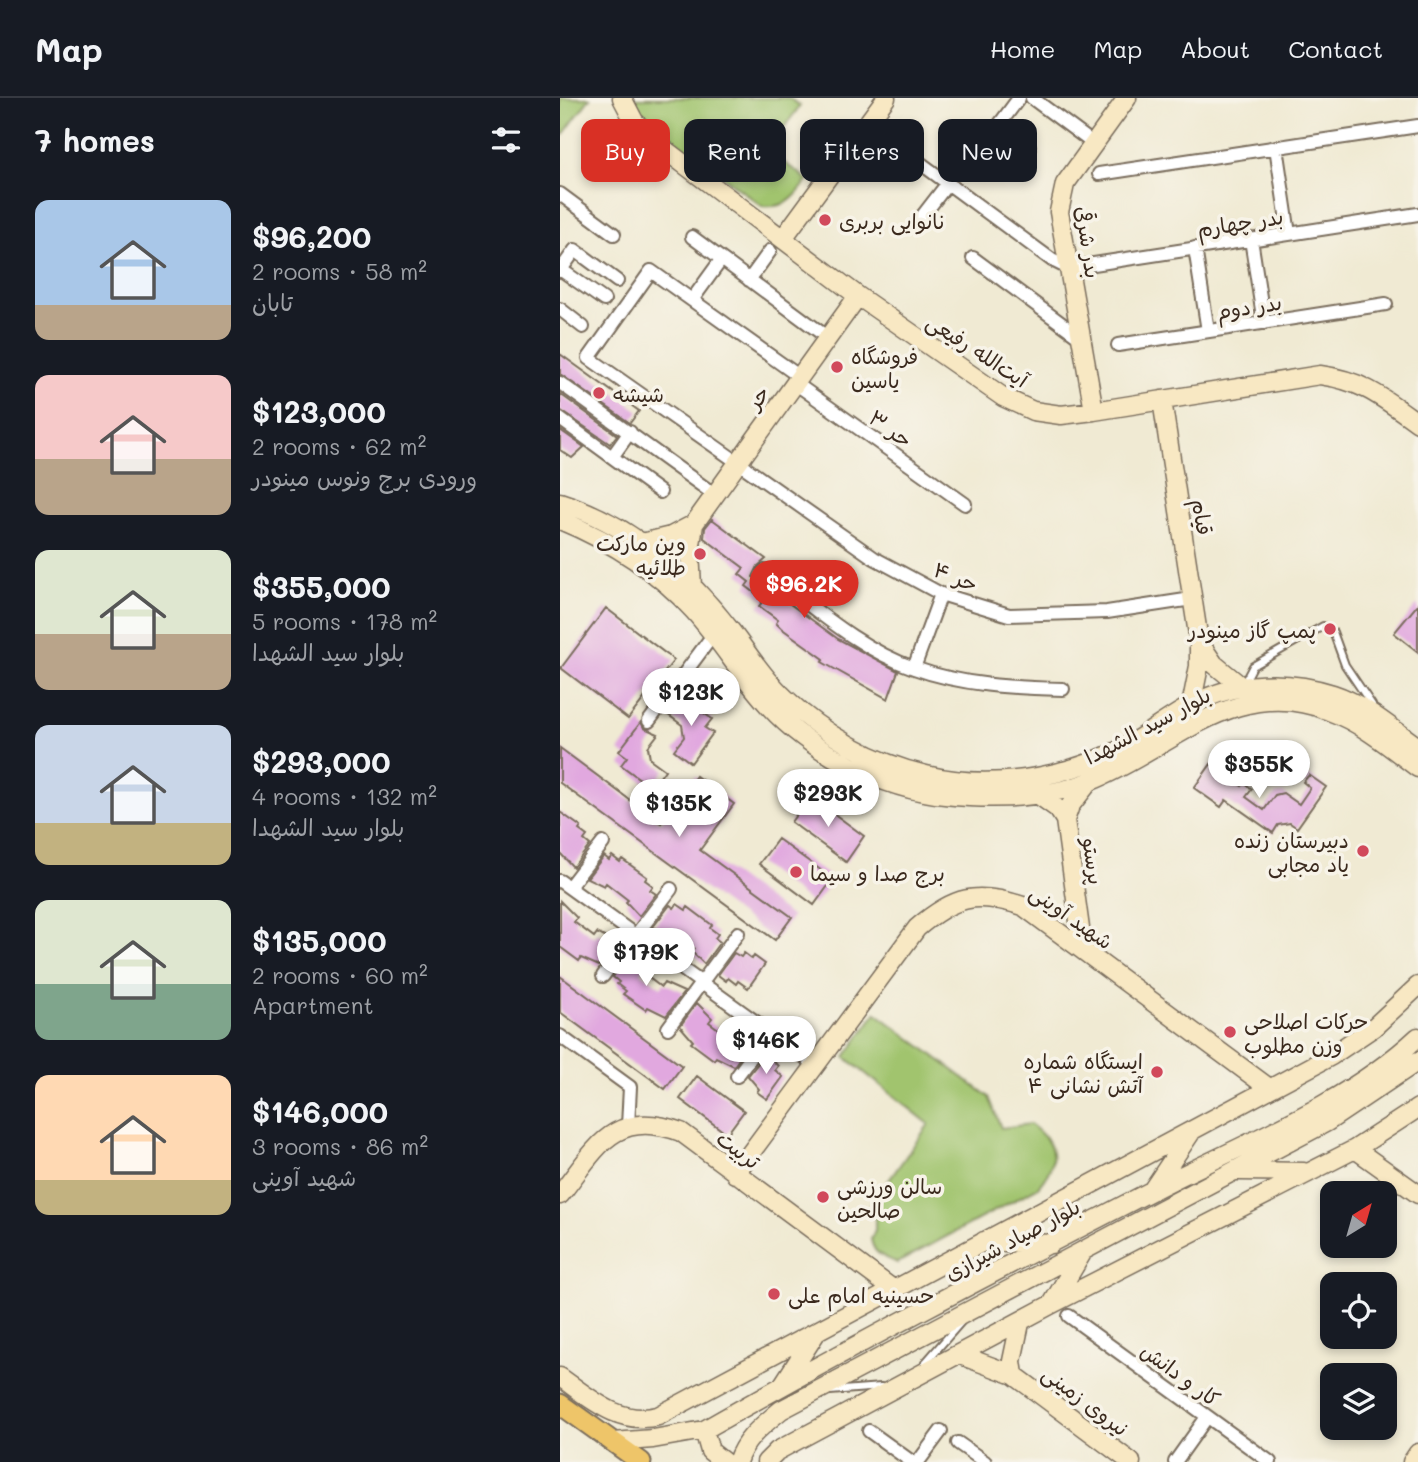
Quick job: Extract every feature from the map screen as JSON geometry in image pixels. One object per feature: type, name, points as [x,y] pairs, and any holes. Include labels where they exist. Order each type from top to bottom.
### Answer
[{"type":"main road","points":[[560,1404],[641,1462]]},
{"type":"street","name":"آیت‌الله رفیعی","points":[[622,98],[634,121],[656,143],[784,237],[858,296],[1003,397],[1033,411],[1061,415],[1094,411],[1320,375],[1348,379],[1374,392],[1418,423]]},
{"type":"street","points":[[784,237],[886,98]]},
{"type":"street","points":[[1003,119],[1019,98]]},
{"type":"street","points":[[1032,98],[1094,144]]},
{"type":"street","name":"بدر شرقی","points":[[1094,411],[1059,212],[1060,198],[1065,184],[1127,98]]},
{"type":"street","points":[[1099,174],[1418,126]]},
{"type":"street","points":[[1276,147],[1289,234]]},
{"type":"street","points":[[924,166],[1052,260],[1068,268]]},
{"type":"street","points":[[915,227],[948,183]]},
{"type":"street","points":[[560,194],[614,234]]},
{"type":"street","name":"بدر چهارم","points":[[1068,268],[1418,214]]},
{"type":"street","points":[[692,237],[828,338]]},
{"type":"street","points":[[1251,239],[1264,323]]},
{"type":"street","points":[[1195,248],[1208,331]]},
{"type":"street","points":[[604,300],[560,270],[575,250],[617,281]]},
{"type":"street","points":[[749,280],[770,251]]},
{"type":"street","points":[[973,258],[1081,338]]},
{"type":"street","points":[[692,300],[721,260]]},
{"type":"street","name":"حر ۳","points":[[589,358],[652,271],[965,505]]},
{"type":"street","name":"حر","points":[[692,586],[690,552],[694,524],[858,296]]},
{"type":"street","name":"بدر دوم","points":[[1118,345],[1386,304]]},
{"type":"street","points":[[560,309],[583,327]]},
{"type":"street","name":"حر ۴","points":[[589,358],[737,465],[874,558],[941,594],[1009,615],[1107,612],[1192,599]]},
{"type":"street","points":[[560,383],[715,495]]},
{"type":"street","name":"قیام","points":[[1162,400],[1199,641],[1199,666],[1191,706]]},
{"type":"street","points":[[560,419],[660,492]]},
{"type":"street","points":[[612,457],[631,432]]},
{"type":"street","name":"بلوار سید الشهدا","points":[[560,502],[603,520],[642,543],[692,586],[783,696],[814,723],[844,755]]},
{"type":"street","name":"بلوار سید الشهدا","points":[[560,520],[596,535],[632,557],[664,582],[713,635],[771,708],[804,736],[943,795],[1012,798],[1089,782],[1159,747],[1203,718],[1255,702],[1293,702],[1328,710],[1362,727],[1418,768]]},
{"type":"street","points":[[642,543],[671,536],[694,524]]},
{"type":"street","points":[[765,571],[852,636],[914,668],[998,687],[1063,689]]},
{"type":"street","points":[[914,668],[941,594]]},
{"type":"street","points":[[649,721],[713,635]]},
{"type":"street","name":"قیام","points":[[1199,641],[1214,664],[1242,687]]},
{"type":"street","name":"بلوار سید الشهدا","points":[[878,768],[974,780],[1010,781],[1048,775],[1083,766],[1118,751],[1191,706],[1242,687],[1294,685],[1334,694],[1370,713],[1418,747]]},
{"type":"street","points":[[828,798],[844,755]]},
{"type":"street","name":"پرستو","points":[[1083,950],[1065,821],[1070,806],[1089,782]]},
{"type":"street","name":"پرستو","points":[[1037,794],[1048,800],[1065,821]]},
{"type":"street","points":[[603,843],[564,887],[635,934],[817,1066]]},
{"type":"street","points":[[603,976],[671,889]]},
{"type":"street","name":"شهید آوینی","points":[[735,1174],[917,928],[939,908],[965,898],[996,897],[1023,906],[1269,1088]]},
{"type":"street","points":[[667,1028],[738,933]]},
{"type":"street","points":[[562,1378],[615,1414],[647,1419],[658,1416],[1192,1131],[1353,1041],[1374,1027],[1418,986]]},
{"type":"street","points":[[737,1076],[769,1032]]},
{"type":"street","points":[[560,1036],[630,1087],[628,1126],[622,1127],[598,1146],[560,1195]]},
{"type":"street","name":"بلوار صیاد شیرازی","points":[[613,1442],[653,1439],[704,1430],[1153,1190],[1316,1107],[1374,1072],[1418,1037]]},
{"type":"street","name":"بلوار صیاد شیرازی","points":[[737,1462],[742,1447],[781,1410],[1327,1122],[1418,1062]]},
{"type":"street","points":[[766,1462],[777,1451],[1052,1304],[1355,1149],[1418,1108]]},
{"type":"street","name":"تربیت","points":[[628,1126],[652,1125],[681,1132],[894,1290]]},
{"type":"street","points":[[1153,1190],[1192,1131]]},
{"type":"street","points":[[1355,1149],[1418,1194]]},
{"type":"street","points":[[1237,1171],[1307,1172]]},
{"type":"street","points":[[984,1241],[1051,1244]]},
{"type":"street","points":[[1052,1304],[1084,1249]]},
{"type":"street","name":"کار و دانش","points":[[1069,1316],[1270,1462]]},
{"type":"street","name":"نیروی زمینی","points":[[1014,1375],[1012,1361],[1020,1322]]},
{"type":"street","points":[[782,1387],[818,1330]]},
{"type":"street","name":"نیروی زمینی","points":[[960,1355],[1014,1375],[1120,1459]]},
{"type":"street","points":[[562,1378],[583,1421]]},
{"type":"street","points":[[1175,1462],[1207,1417]]},
{"type":"street","points":[[704,1430],[710,1451],[724,1462]]},
{"type":"street","points":[[869,1431],[912,1462]]},
{"type":"street","points":[[918,1462],[941,1431]]},
{"type":"street","points":[[958,1443],[985,1462]]},
{"type":"street","points":[[1412,1462],[1418,1453]]},
{"type":"lane","points":[[1242,687],[1253,666],[1323,626],[1333,632],[1338,650],[1369,701],[1418,747]]},
{"type":"lane","points":[[817,1392],[876,1389],[929,1361],[970,1311]]},
{"type":"green space","points":[[560,98],[590,98],[563,135],[560,132]]},
{"type":"green space","points":[[635,98],[789,98],[800,106],[786,125],[786,119],[684,119],[684,147],[670,137],[670,119],[646,119],[641,115]]},
{"type":"green space","points":[[786,164],[800,174],[800,182],[806,182],[784,204],[762,206],[730,182],[786,182]]},
{"type":"green space","points":[[876,1013],[989,1097],[1001,1128],[1030,1124],[1046,1139],[1052,1154],[1049,1170],[1037,1188],[897,1263],[874,1249],[871,1239],[875,1230],[875,1217],[865,1214],[929,1124],[845,1057]]},
{"type":"building","name":"شیشه","points":[[560,354],[639,411],[630,423],[560,374]]},
{"type":"building","points":[[560,394],[617,435],[610,444],[560,410]]},
{"type":"building","points":[[560,430],[584,447],[572,458],[560,450]]},
{"type":"building","points":[[712,519],[766,559],[758,566],[753,577],[838,639],[898,671],[888,699],[822,662],[824,659],[781,628],[776,623],[778,620],[759,606],[764,600],[746,586],[749,582],[739,574],[744,568],[704,538],[705,528]]},
{"type":"building","points":[[1418,604],[1418,652],[1394,633]]},
{"type":"building","points":[[606,608],[674,660],[628,719],[561,668]]},
{"type":"building","points":[[680,696],[712,719],[705,728],[713,733],[691,763],[674,750],[684,737],[682,725],[667,714]]},
{"type":"building","points":[[641,722],[644,728],[658,734],[648,747],[650,759],[665,770],[652,788],[621,765],[627,757],[619,751]]},
{"type":"building","points":[[560,748],[661,823],[696,776],[734,804],[700,850],[792,917],[775,940],[560,783]]},
{"type":"building","points":[[1211,764],[1242,786],[1244,783],[1252,789],[1246,797],[1264,810],[1275,795],[1283,793],[1299,804],[1310,788],[1303,782],[1309,775],[1326,787],[1297,828],[1290,823],[1278,825],[1273,833],[1226,800],[1221,807],[1194,788]]},
{"type":"building","name":"برج صدا و سیما","points":[[810,796],[864,836],[846,862],[791,822]]},
{"type":"building","points":[[560,812],[581,827],[579,830],[587,836],[584,840],[590,845],[573,867],[560,853]]},
{"type":"building","name":"برج صدا و سیما","points":[[778,839],[833,879],[814,905],[759,864]]},
{"type":"building","points":[[604,856],[609,860],[612,856],[620,862],[622,859],[647,877],[645,880],[653,886],[650,890],[656,894],[639,916],[626,902],[628,900],[606,883],[604,886],[587,878]]},
{"type":"building","points":[[560,901],[577,918],[574,922],[594,937],[597,933],[616,943],[599,966],[581,958],[579,961],[560,947]]},
{"type":"building","points":[[677,904],[686,910],[688,907],[712,925],[710,928],[718,934],[715,938],[720,942],[704,964],[691,951],[694,948],[671,932],[669,934],[653,927],[670,905],[674,908]]},
{"type":"building","points":[[630,953],[644,968],[641,972],[661,987],[664,983],[684,992],[666,1016],[648,1007],[646,1010],[623,994],[626,991],[613,977]]},
{"type":"building","points":[[734,953],[741,957],[744,953],[752,959],[754,956],[765,964],[748,988],[738,981],[736,984],[728,978],[726,981],[718,975]]},
{"type":"building","points":[[560,976],[682,1066],[665,1089],[560,1012]]},
{"type":"building","points":[[697,1003],[712,1018],[709,1022],[729,1037],[732,1032],[751,1042],[734,1066],[716,1057],[714,1060],[691,1043],[693,1041],[680,1026]]},
{"type":"building","points":[[766,1053],[778,1066],[775,1070],[783,1077],[767,1099],[757,1092],[759,1089],[748,1076]]},
{"type":"building","points":[[697,1076],[744,1111],[727,1134],[680,1099]]},
{"type":"place","name":"نانوایی بربری","points":[[825,220]]},
{"type":"place","name":"فروشگاه یاسین","points":[[837,367]]},
{"type":"place","name":"شیشه","points":[[599,393]]},
{"type":"place","name":"وین مارکت طلائیه","points":[[700,554]]},
{"type":"place","name":"پمپ گاز مینودر","points":[[1330,629]]},
{"type":"place","name":"دبیرستان زنده یاد مجابی","points":[[1363,851]]},
{"type":"place","name":"برج صدا و سیما","points":[[796,872]]},
{"type":"place","name":"حرکات اصلاحی وزن مطلوب","points":[[1230,1032]]},
{"type":"place","name":"ایستگاه شماره ۴ آتش نشانی","points":[[1157,1072]]},
{"type":"place","name":"سالن ورزشی صالحین","points":[[823,1197]]},
{"type":"place","name":"حسینیه امام علی","points":[[774,1294]]}]
